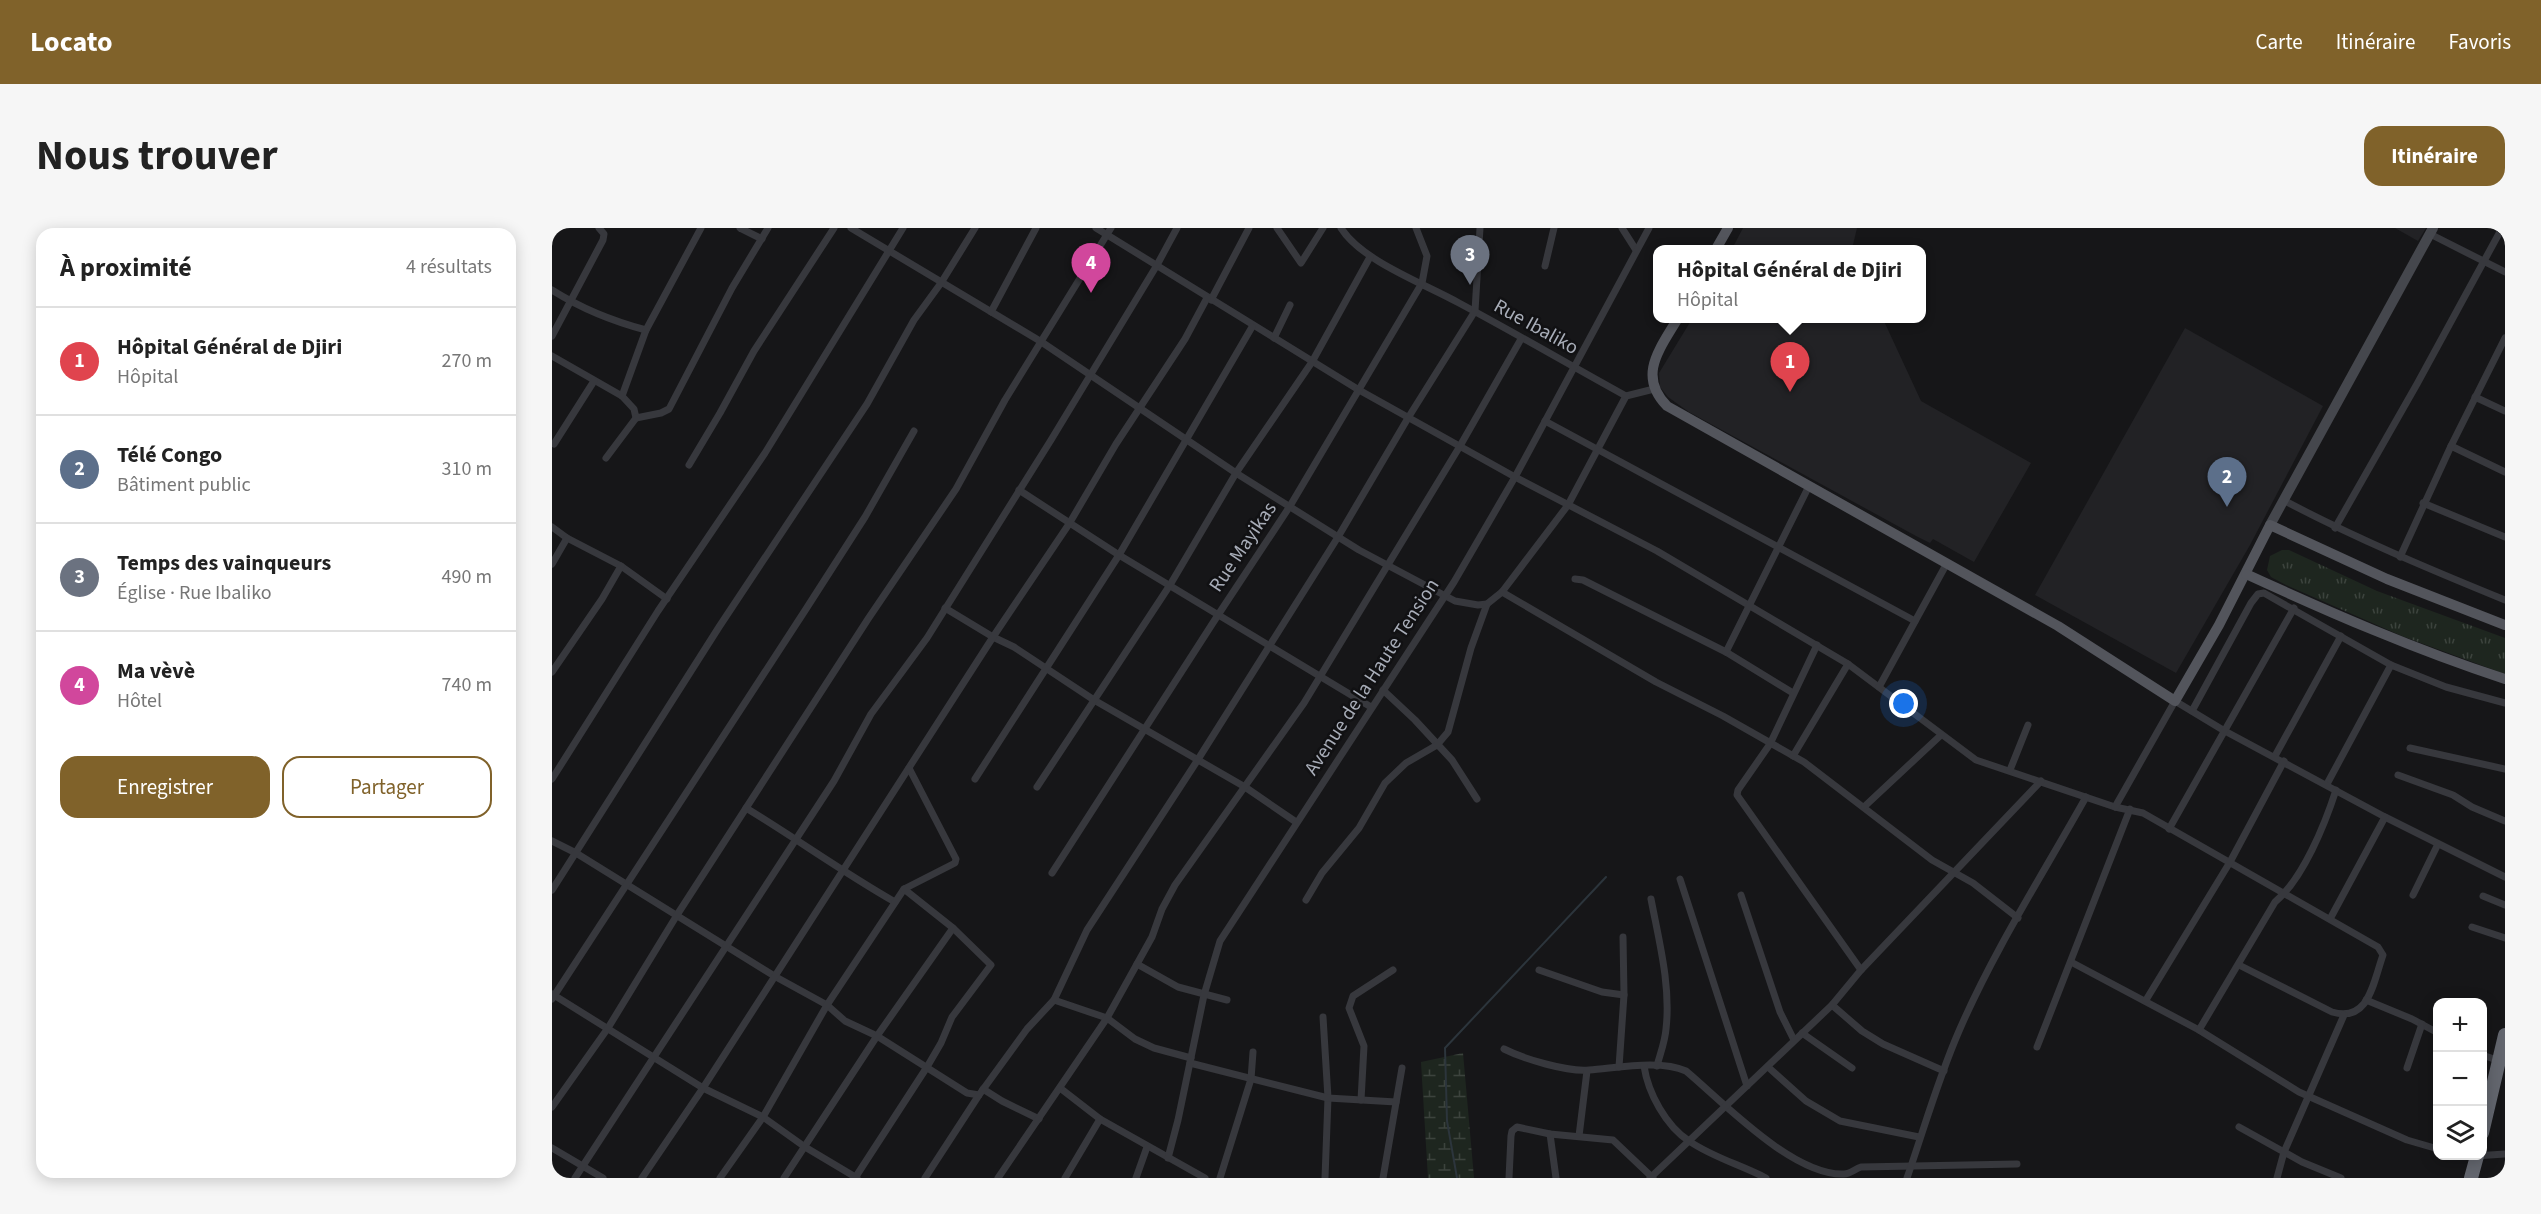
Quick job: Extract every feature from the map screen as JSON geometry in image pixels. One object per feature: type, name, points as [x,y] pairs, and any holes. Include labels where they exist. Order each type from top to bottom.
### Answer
[{"type":"highway","points":[[2487,1115],[2502,1062],[2505,1035]]},
{"type":"highway","points":[[2471,1178],[2474,1160]]},
{"type":"main road","points":[[1718,245],[1727,228]]},
{"type":"main road","points":[[1675,323],[1654,361],[1652,381],[1654,389],[1667,406],[1684,418],[2058,626],[2175,700],[2208,645],[2270,525],[2387,579],[2505,625]]},
{"type":"main road","points":[[2246,574],[2440,658],[2505,679]]},
{"type":"street","points":[[552,336],[572,303],[604,237],[599,228]]},
{"type":"street","points":[[622,396],[646,330],[701,228]]},
{"type":"street","points":[[740,228],[762,239]]},
{"type":"street","points":[[606,458],[636,418],[669,409],[732,288],[768,228]]},
{"type":"street","points":[[688,465],[754,351],[834,228]]},
{"type":"street","points":[[851,228],[1040,340],[1236,472],[1338,537],[1443,596],[1465,604],[1487,604]]},
{"type":"street","points":[[552,779],[667,599],[765,453],[903,228]]},
{"type":"street","points":[[552,890],[719,627],[867,404],[914,320],[941,283],[975,228]]},
{"type":"street","points":[[992,312],[1036,228]]},
{"type":"street","points":[[1096,228],[1109,231],[1252,327],[1359,390],[1515,477],[1657,551],[1817,645],[1848,664],[1976,760],[2115,807],[2143,813],[2286,894],[2382,952],[2367,1000],[2357,1012],[2344,1016],[2239,965]]},
{"type":"street","points":[[575,1178],[834,781],[871,714],[927,638],[1157,265],[1177,228]]},
{"type":"street","points":[[642,1178],[704,1088],[993,637],[1069,524],[1185,339],[1250,228]]},
{"type":"street","points":[[1277,228],[1300,262],[1304,261],[1323,228]]},
{"type":"street","name":"Rue Ibaliko","points":[[1341,228],[1356,247],[1370,257],[1422,282],[1626,396]]},
{"type":"street","name":"Rue Mayikas","points":[[1052,873],[1290,506],[1422,282],[1427,256],[1416,228]]},
{"type":"street","points":[[925,1178],[981,1092],[1027,1029],[1054,1000],[1087,930],[1338,537],[1408,418],[1475,312],[1480,228]]},
{"type":"street","points":[[1545,266],[1554,228]]},
{"type":"street","points":[[1622,228],[1636,250]]},
{"type":"street","name":"Avenue de la Haute Tension","points":[[1168,1158],[1204,995],[1220,941],[1443,596],[1515,477],[1648,228]]},
{"type":"street","points":[[2335,528],[2502,228]]},
{"type":"street","points":[[552,1107],[608,1028],[746,808],[956,489],[984,435],[1040,340],[1109,231]]},
{"type":"street","points":[[2270,525],[2431,231],[2505,272]]},
{"type":"street","points":[[1037,787],[1170,585],[1236,472],[1312,362],[1370,257]]},
{"type":"street","points":[[552,290],[572,303],[614,321],[646,330]]},
{"type":"street","points":[[1274,338],[1290,305]]},
{"type":"street","points":[[975,779],[1119,555],[1252,327]]},
{"type":"street","points":[[2400,557],[2423,503],[2505,338]]},
{"type":"street","points":[[998,1178],[1107,1018],[1152,937],[1169,895],[1321,675],[1460,446],[1521,339]]},
{"type":"street","points":[[552,356],[622,396],[634,409],[636,418]]},
{"type":"street","points":[[554,444],[594,381]]},
{"type":"street","points":[[1306,900],[1322,873],[1359,828],[1385,783],[1407,763],[1437,745],[1452,726],[1471,648],[1487,604],[1502,592],[1568,505],[1626,396],[1654,389]]},
{"type":"street","points":[[2475,397],[2505,411]]},
{"type":"street","points":[[1545,421],[1597,447],[1778,549],[1915,621]]},
{"type":"street","points":[[904,889],[953,928],[991,965],[952,1017],[927,1067],[856,1178],[762,1117],[704,1088],[655,1056],[553,996],[806,609],[865,516],[914,431]]},
{"type":"street","points":[[2451,446],[2505,472]]},
{"type":"street","points":[[1726,652],[1809,486]]},
{"type":"street","points":[[1019,490],[1119,555],[1371,707]]},
{"type":"street","points":[[2283,500],[2335,528],[2505,600]]},
{"type":"street","points":[[2423,503],[2505,537]]},
{"type":"street","points":[[552,527],[567,538],[621,566],[667,599]]},
{"type":"street","points":[[552,564],[567,538]]},
{"type":"street","points":[[1879,687],[1947,563]]},
{"type":"street","points":[[552,672],[603,599],[621,566]]},
{"type":"street","points":[[1575,579],[1582,580],[1726,652],[1793,693]]},
{"type":"street","points":[[1502,592],[1656,682],[1723,716],[1815,769],[1932,860],[1973,883],[2018,918]]},
{"type":"street","points":[[2192,711],[2254,598],[2261,593],[2267,593],[2391,665],[2438,684],[2505,703]]},
{"type":"street","points":[[945,608],[1014,647],[1144,731],[1245,787],[1296,822]]},
{"type":"street","points":[[2169,828],[2294,608]]},
{"type":"street","points":[[2275,756],[2341,636]]},
{"type":"street","points":[[1817,645],[1770,744],[1738,790],[1737,795],[1862,970]]},
{"type":"street","points":[[1793,756],[1848,664]]},
{"type":"street","points":[[2327,784],[2391,665]]},
{"type":"street","points":[[1383,690],[1452,760],[1477,799]]},
{"type":"street","points":[[2115,807],[2175,700],[2223,730],[2505,877]]},
{"type":"street","points":[[2010,770],[2028,724]]},
{"type":"street","points":[[1865,806],[1941,735]]},
{"type":"street","points":[[2410,748],[2505,769]]},
{"type":"street","points":[[2145,1000],[2230,862],[2284,761]]},
{"type":"street","points":[[720,1178],[762,1117],[827,1005],[904,889],[951,866],[956,859],[909,768]]},
{"type":"street","points":[[2398,775],[2453,795],[2472,807],[2505,821]]},
{"type":"street","points":[[1509,1178],[1509,1147],[1514,1128],[1613,1140],[1652,1177],[1832,1005],[1862,970],[2041,781]]},
{"type":"street","points":[[2199,1030],[2275,902],[2286,894],[2326,822],[2337,790]]},
{"type":"street","points":[[1907,1178],[1919,1137],[1959,1031],[2018,918],[2086,797]]},
{"type":"street","points":[[746,808],[797,839],[843,872],[895,902]]},
{"type":"street","points":[[2037,1047],[2130,809]]},
{"type":"street","points":[[2330,920],[2385,816]]},
{"type":"street","points":[[552,841],[776,977],[827,1005],[845,1021],[877,1036],[967,1093],[981,1092],[1038,1119]]},
{"type":"street","points":[[2413,895],[2438,844]]},
{"type":"street","points":[[1680,879],[1748,1086]]},
{"type":"street","points":[[1741,896],[1780,1012],[1794,1040]]},
{"type":"street","points":[[2483,896],[2505,905]]},
{"type":"street","points":[[1651,899],[1664,967],[1666,1009],[1666,1029],[1657,1066]]},
{"type":"street","points":[[2472,927],[2505,938]]},
{"type":"street","points":[[784,1178],[877,1036],[953,928]]},
{"type":"street","points":[[1619,1067],[1623,937]]},
{"type":"street","points":[[2071,962],[2199,1030],[2309,1096],[2407,1140],[2433,1148]]},
{"type":"street","points":[[1137,964],[1178,987],[1227,1000]]},
{"type":"street","points":[[1361,1100],[1364,1046],[1349,1008],[1349,1002],[1353,996],[1393,970]]},
{"type":"street","points":[[1539,970],[1602,992],[1623,995]]},
{"type":"street","points":[[1054,1000],[1107,1018],[1135,1039],[1154,1048],[1251,1079],[1328,1098],[1396,1102]]},
{"type":"street","points":[[2367,1000],[2433,1030]]},
{"type":"street","points":[[1832,1005],[1862,1031],[1883,1044],[1944,1071]]},
{"type":"street","points":[[2277,1178],[2284,1152],[2344,1016]]},
{"type":"street","points":[[1323,1017],[1328,1098],[1324,1178]]},
{"type":"street","points":[[2407,1068],[2422,1024]]},
{"type":"street","points":[[1802,1033],[1851,1068]]},
{"type":"street","points":[[1504,1049],[1533,1061],[1587,1071],[1619,1067],[1676,1067],[1686,1071],[1779,1150],[1817,1167],[1843,1174],[1861,1167],[2017,1164]]},
{"type":"street","points":[[1220,1178],[1251,1079],[1253,1052]]},
{"type":"street","points":[[2487,1057],[2502,1062]]},
{"type":"street","points":[[1644,1066],[1649,1090],[1675,1128],[1689,1141],[1766,1178]]},
{"type":"street","points":[[1768,1067],[1806,1101],[1840,1121],[1919,1137]]},
{"type":"street","points":[[1383,1178],[1402,1068]]},
{"type":"street","points":[[1579,1136],[1587,1071]]},
{"type":"street","points":[[1060,1088],[1100,1119],[1191,1174],[1205,1178]]},
{"type":"street","points":[[1065,1178],[1100,1119]]},
{"type":"street","points":[[2239,1127],[2284,1152],[2341,1178]]},
{"type":"street","points":[[1550,1134],[1556,1178]]},
{"type":"street","points":[[1136,1178],[1147,1147]]},
{"type":"street","points":[[552,1148],[603,1178]]},
{"type":"street","points":[[2487,1155],[2505,1154]]},
{"type":"shaded area","points":[[1743,228],[1857,228],[1853,245],[1734,245]]},
{"type":"shaded area","points":[[2395,228],[2426,228],[2418,241]]},
{"type":"shaded area","points":[[1690,323],[1885,323],[1921,401],[2031,463],[1974,562],[1933,539],[1930,543],[1916,536],[1689,412],[1668,397],[1660,387],[1659,373]]},
{"type":"shaded area","points":[[2185,328],[2323,406],[2250,545],[2176,673],[2035,595]]},
{"type":"green space","points":[[2282,550],[2289,550],[2377,591],[2505,638],[2505,674],[2402,636],[2271,577],[2267,570],[2270,556]]},
{"type":"green space","points":[[1463,1053],[1474,1178],[1428,1178],[1421,1062]]},
{"type":"waterway","points":[[1457,1178],[1447,1121],[1445,1048],[1606,877]]},
{"type":"place","name":"Temps des vainqueurs","points":[[1470,285]]},
{"type":"place","name":"Ma vèvè","points":[[1091,293]]},
{"type":"place","name":"Hôpital Général de Djiri","points":[[1790,392]]},
{"type":"place","name":"Télé Congo","points":[[2227,507]]}]
